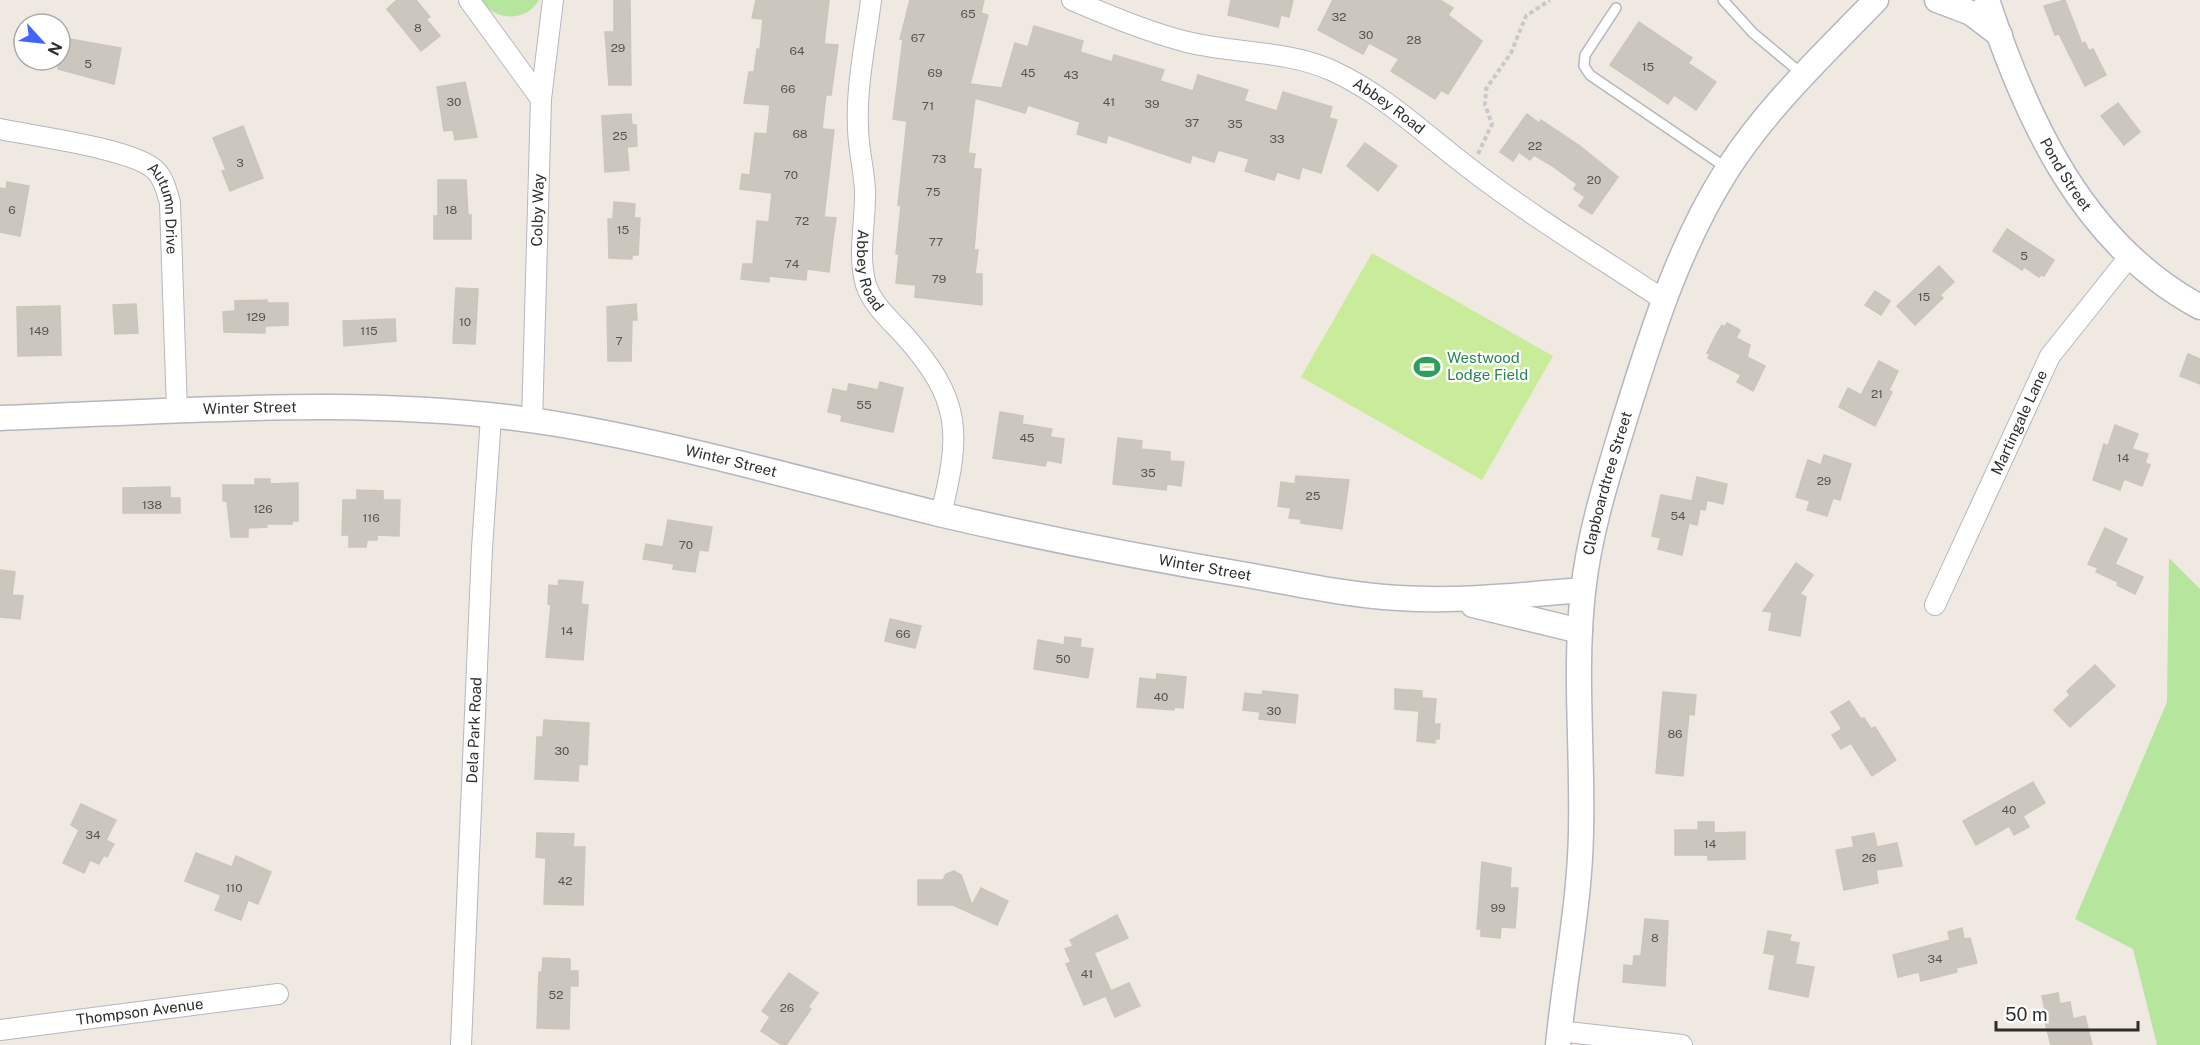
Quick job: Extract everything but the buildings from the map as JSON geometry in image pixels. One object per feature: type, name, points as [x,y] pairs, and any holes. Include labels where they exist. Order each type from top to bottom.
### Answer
[{"type":"street","points":[[469,0],[541,99]]},
{"type":"street","name":"Colby Way","points":[[532,422],[541,99],[553,0]]},
{"type":"street","name":"Abbey Road","points":[[871,0],[858,117],[865,189],[861,266],[867,288],[880,309],[922,356],[939,382],[951,412],[956,440],[941,514]]},
{"type":"street","name":"Abbey Road","points":[[1072,0],[1123,21],[1188,42],[1298,58],[1360,84],[1390,104],[1470,168],[1664,300]]},
{"type":"street","name":"Clapboardtree Street","points":[[1559,1038],[1576,915],[1581,832],[1580,631],[1583,590],[1602,496],[1664,300],[1686,246],[1728,169],[1753,134],[1803,75],[1876,0]]},
{"type":"street","points":[[1937,0],[1971,13],[2000,35]]},
{"type":"street","name":"Pond Street","points":[[1987,0],[2044,141],[2067,182],[2096,222],[2129,257],[2168,287],[2200,307]]},
{"type":"street","name":"Autumn Drive","points":[[0,129],[130,156],[155,169],[165,185],[171,214],[177,411]]},
{"type":"street","name":"Martingale Lane","points":[[1935,605],[2050,356],[2129,257]]},
{"type":"street","name":"Winter Street","points":[[0,418],[177,411],[374,409],[491,417],[532,422],[710,455],[941,514],[1171,563],[1366,595],[1453,600],[1583,590]]},
{"type":"street","name":"Dela Park Road","points":[[461,1045],[482,548],[491,417]]},
{"type":"street","name":"Winter Street","points":[[1453,600],[1580,631]]},
{"type":"street","name":"Thompson Avenue","points":[[0,1030],[278,994]]},
{"type":"street","points":[[1559,1038],[1682,1045]]},
{"type":"lane","points":[[1723,0],[1753,33],[1803,75]]},
{"type":"lane","points":[[1616,8],[1585,55],[1584,66],[1590,75],[1728,169]]},
{"type":"path","points":[[1470,168],[1491,131],[1492,124],[1484,97],[1486,89],[1510,53],[1526,16],[1550,0]]},
{"type":"green space","points":[[480,0],[539,0],[526,13],[510,16],[494,12]]},
{"type":"green space","name":"Westwood Lodge Field","points":[[1372,253],[1553,356],[1482,480],[1301,377]]},
{"type":"green space","points":[[2169,558],[2200,589],[2200,1045],[2157,1045],[2133,949],[2075,919],[2167,702]]},
{"type":"place","name":"Westwood Lodge Field","points":[[1427,367]]}]
